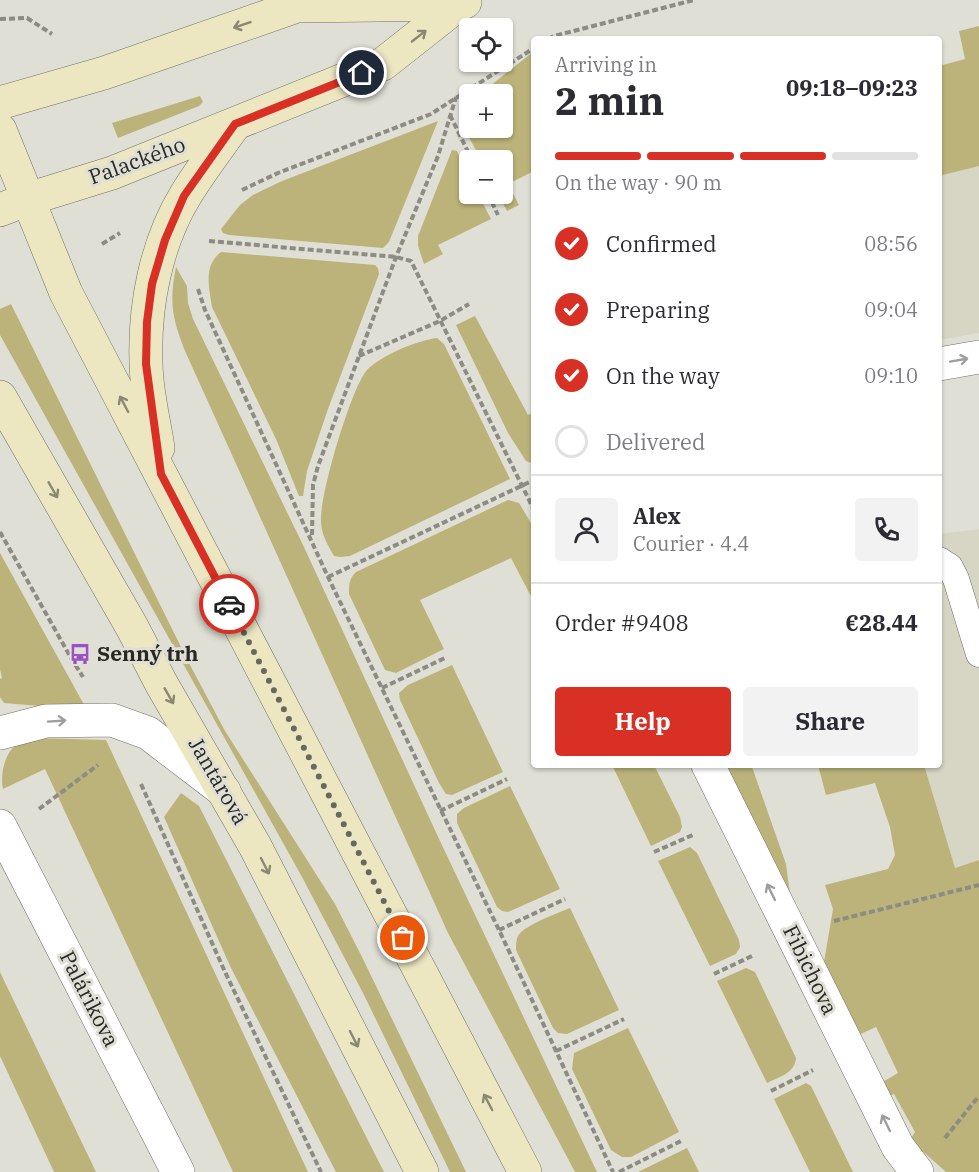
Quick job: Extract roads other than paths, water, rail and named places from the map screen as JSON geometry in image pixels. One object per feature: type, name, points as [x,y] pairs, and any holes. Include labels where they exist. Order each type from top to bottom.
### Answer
[{"type":"street","points":[[251,0],[297,6]]},
{"type":"street","name":"Palackého","points":[[0,103],[73,82],[297,6],[466,2]]},
{"type":"street","name":"Palackého","points":[[9,207],[112,172],[383,64],[466,2]]},
{"type":"street","points":[[0,123],[38,98],[73,82]]},
{"type":"street","points":[[161,474],[146,364],[147,322],[152,284],[165,240],[184,196],[235,124]]},
{"type":"street","points":[[0,130],[8,167],[9,207],[55,265],[66,292],[513,1158],[525,1172]]},
{"type":"street","points":[[8,167],[52,173],[112,172]]},
{"type":"street","points":[[942,363],[979,357]]},
{"type":"street","name":"Jantárová","points":[[0,397],[12,431],[132,627],[255,846],[422,1172]]},
{"type":"street","points":[[0,733],[46,721],[112,720],[148,733],[224,791]]},
{"type":"street","name":"Fibichova","points":[[709,768],[898,1147],[917,1172]]},
{"type":"street","name":"Palárikova","points":[[2,831],[178,1172]]},
{"type":"lane","points":[[942,562],[950,567],[956,579],[979,654]]},
{"type":"place","name":"Senný trh","points":[[80,654]]}]
